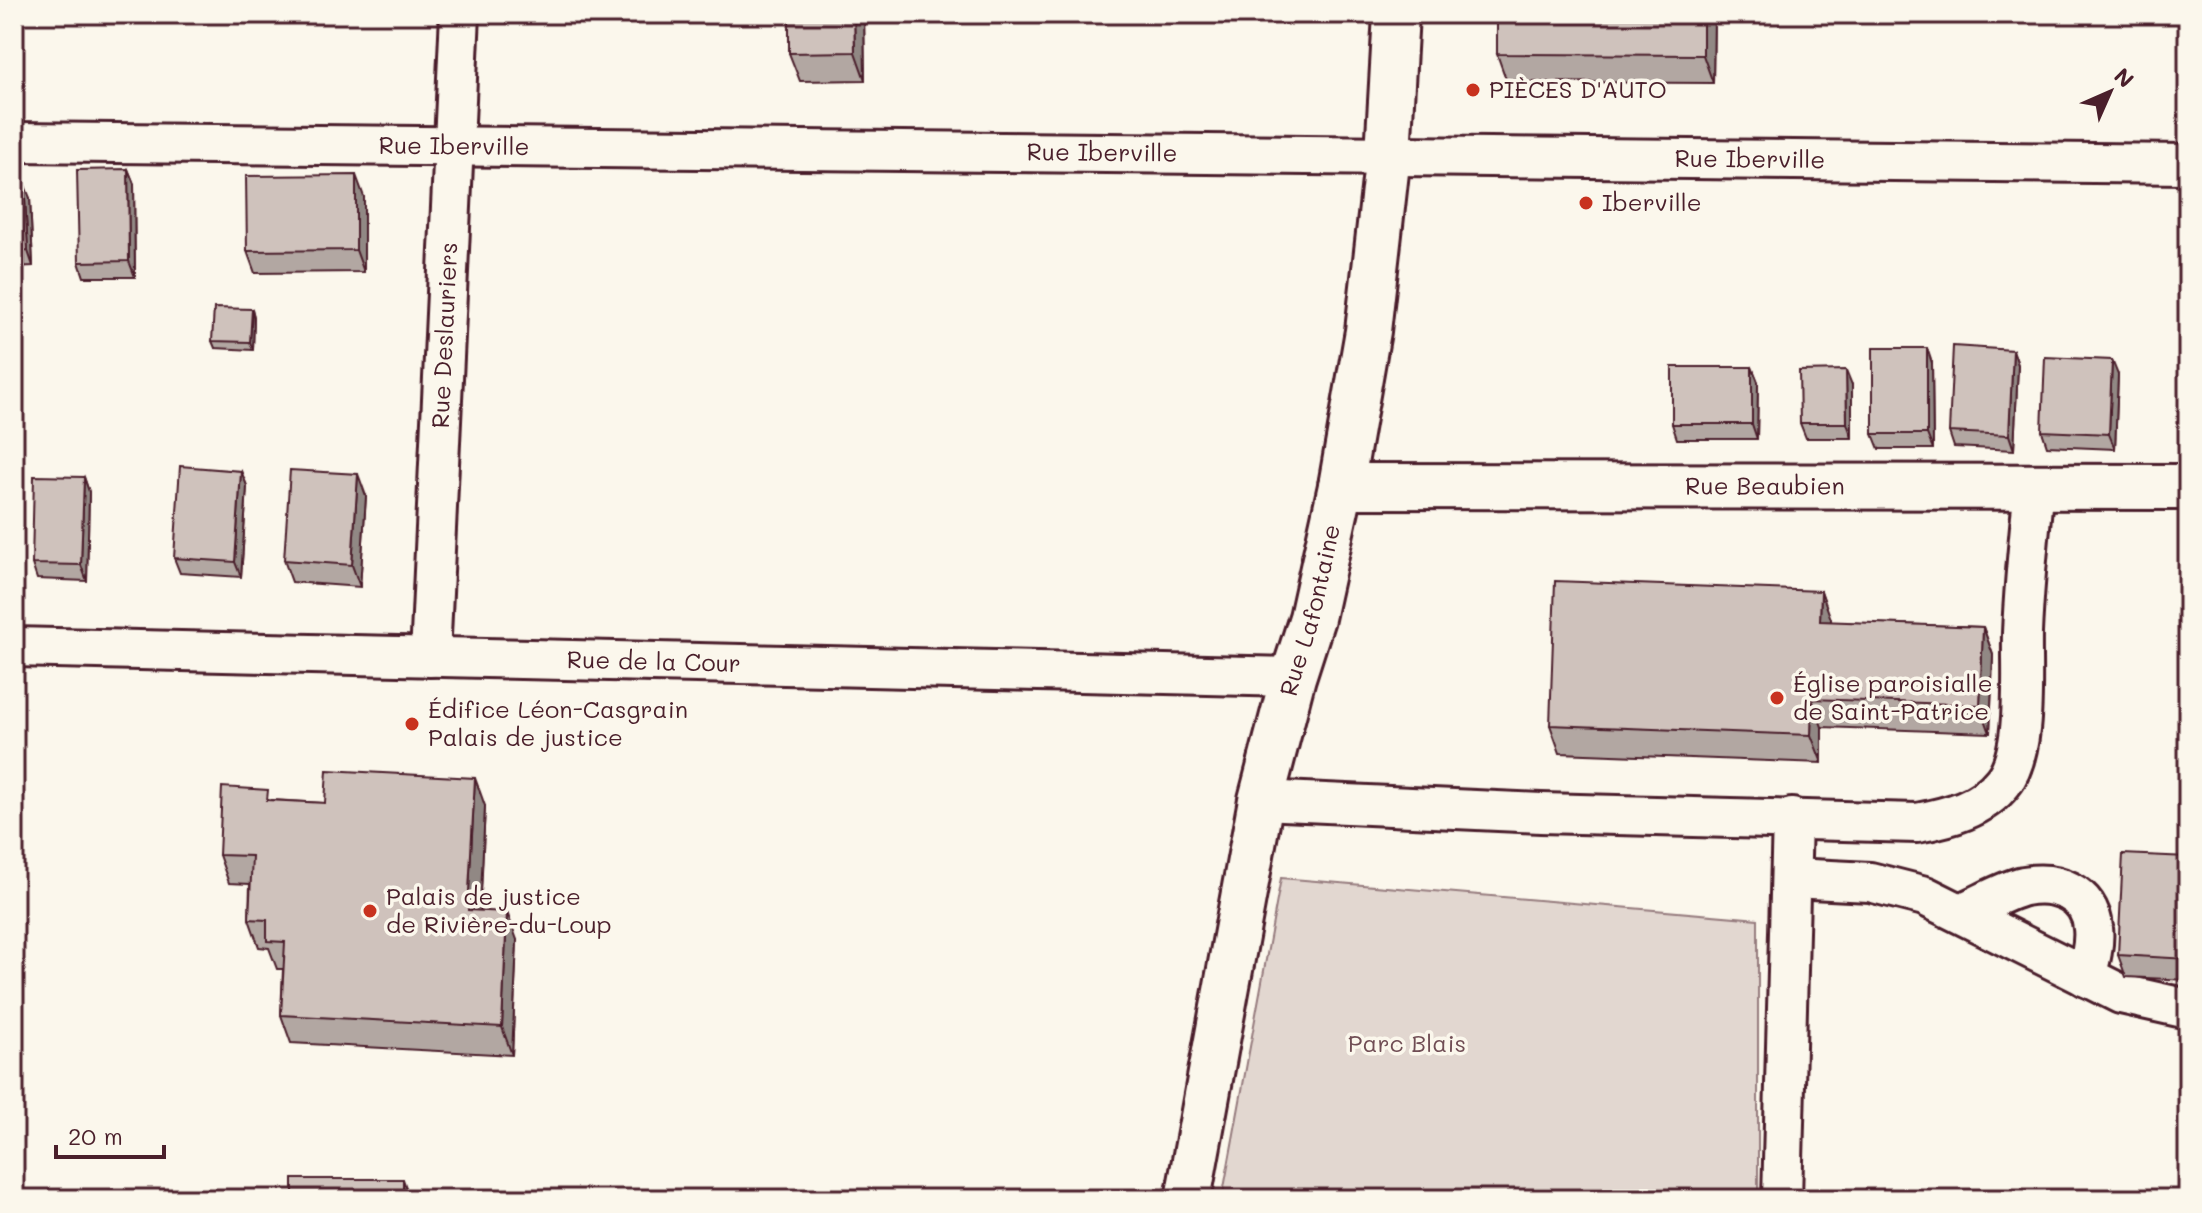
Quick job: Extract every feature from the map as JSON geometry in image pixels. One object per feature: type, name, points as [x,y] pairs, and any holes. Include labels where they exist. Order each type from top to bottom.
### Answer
[{"type":"main road","name":"Rue Lafontaine","points":[[1188,1199],[1261,800],[1312,618],[1341,486],[1368,331],[1388,154],[1396,14]]},
{"type":"main road","name":"Rue Beaubien","points":[[1341,486],[2188,487]]},
{"type":"street","name":"Rue Deslauriers","points":[[430,657],[460,14]]},
{"type":"street","name":"Rue Iberville","points":[[14,142],[452,149],[1388,154],[2188,164]]},
{"type":"street","points":[[1261,800],[1541,813],[1917,823],[1954,816],[1982,802],[2005,781],[2016,751],[2022,707],[2022,632],[2034,486]]},
{"type":"street","name":"Rue de la Cour","points":[[14,647],[1293,677]]},
{"type":"street","points":[[1782,1199],[1792,818]]},
{"type":"street","points":[[1791,878],[1870,882],[1925,896],[2121,994],[2188,1009]]},
{"type":"street","points":[[1961,913],[2020,887],[2046,883],[2072,892],[2088,908],[2093,928],[2086,977]]},
{"type":"green space","name":"Parc Blais","points":[[1281,878],[1758,919],[1758,1199],[1222,1199]]},
{"type":"building","points":[[789,14],[854,14],[855,52],[789,53]]},
{"type":"building","points":[[1497,14],[1703,14],[1703,55],[1497,54]]},
{"type":"building","points":[[128,169],[129,261],[79,262],[77,170]]},
{"type":"building","points":[[356,175],[356,250],[247,251],[246,176]]},
{"type":"building","points":[[14,183],[24,183],[28,251],[14,252]]},
{"type":"building","points":[[214,308],[252,309],[250,342],[212,341]]},
{"type":"building","points":[[1953,346],[2013,350],[2009,435],[1949,432]]},
{"type":"building","points":[[1873,348],[1927,348],[1927,434],[1873,434]]},
{"type":"building","points":[[2045,357],[2112,360],[2109,434],[2042,431]]},
{"type":"building","points":[[1672,367],[1752,367],[1752,424],[1672,424]]},
{"type":"building","points":[[1846,370],[1847,423],[1800,423],[1799,371]]},
{"type":"building","points":[[180,466],[241,471],[235,562],[174,558]]},
{"type":"building","points":[[290,470],[358,474],[352,565],[284,560]]},
{"type":"building","points":[[34,476],[84,477],[81,565],[32,564]]},
{"type":"building","name":"Église paroisialle de Saint-Patrice","points":[[1555,581],[1821,591],[1820,621],[1983,627],[1980,705],[1812,699],[1811,735],[1550,725]]},
{"type":"building","name":"Palais de justice de Rivière-du-Loup","points":[[327,770],[475,778],[468,910],[507,912],[502,1027],[281,1015],[285,942],[267,941],[267,920],[249,919],[252,856],[219,855],[222,787],[268,790],[267,800],[325,803]]},
{"type":"building","points":[[2123,854],[2188,857],[2188,959],[2118,955]]},
{"type":"building","points":[[293,1179],[403,1179],[403,1199],[293,1199]]},
{"type":"place","name":"PIÈCES D'AUTO","points":[[1473,90]]},
{"type":"place","name":"Iberville","points":[[1586,203]]},
{"type":"place","name":"Église paroisialle de Saint-Patrice","points":[[1777,698]]},
{"type":"place","name":"Édifice Léon-Casgrain Palais de justice","points":[[412,724]]},
{"type":"place","name":"Palais de justice de Rivière-du-Loup","points":[[370,911]]}]
